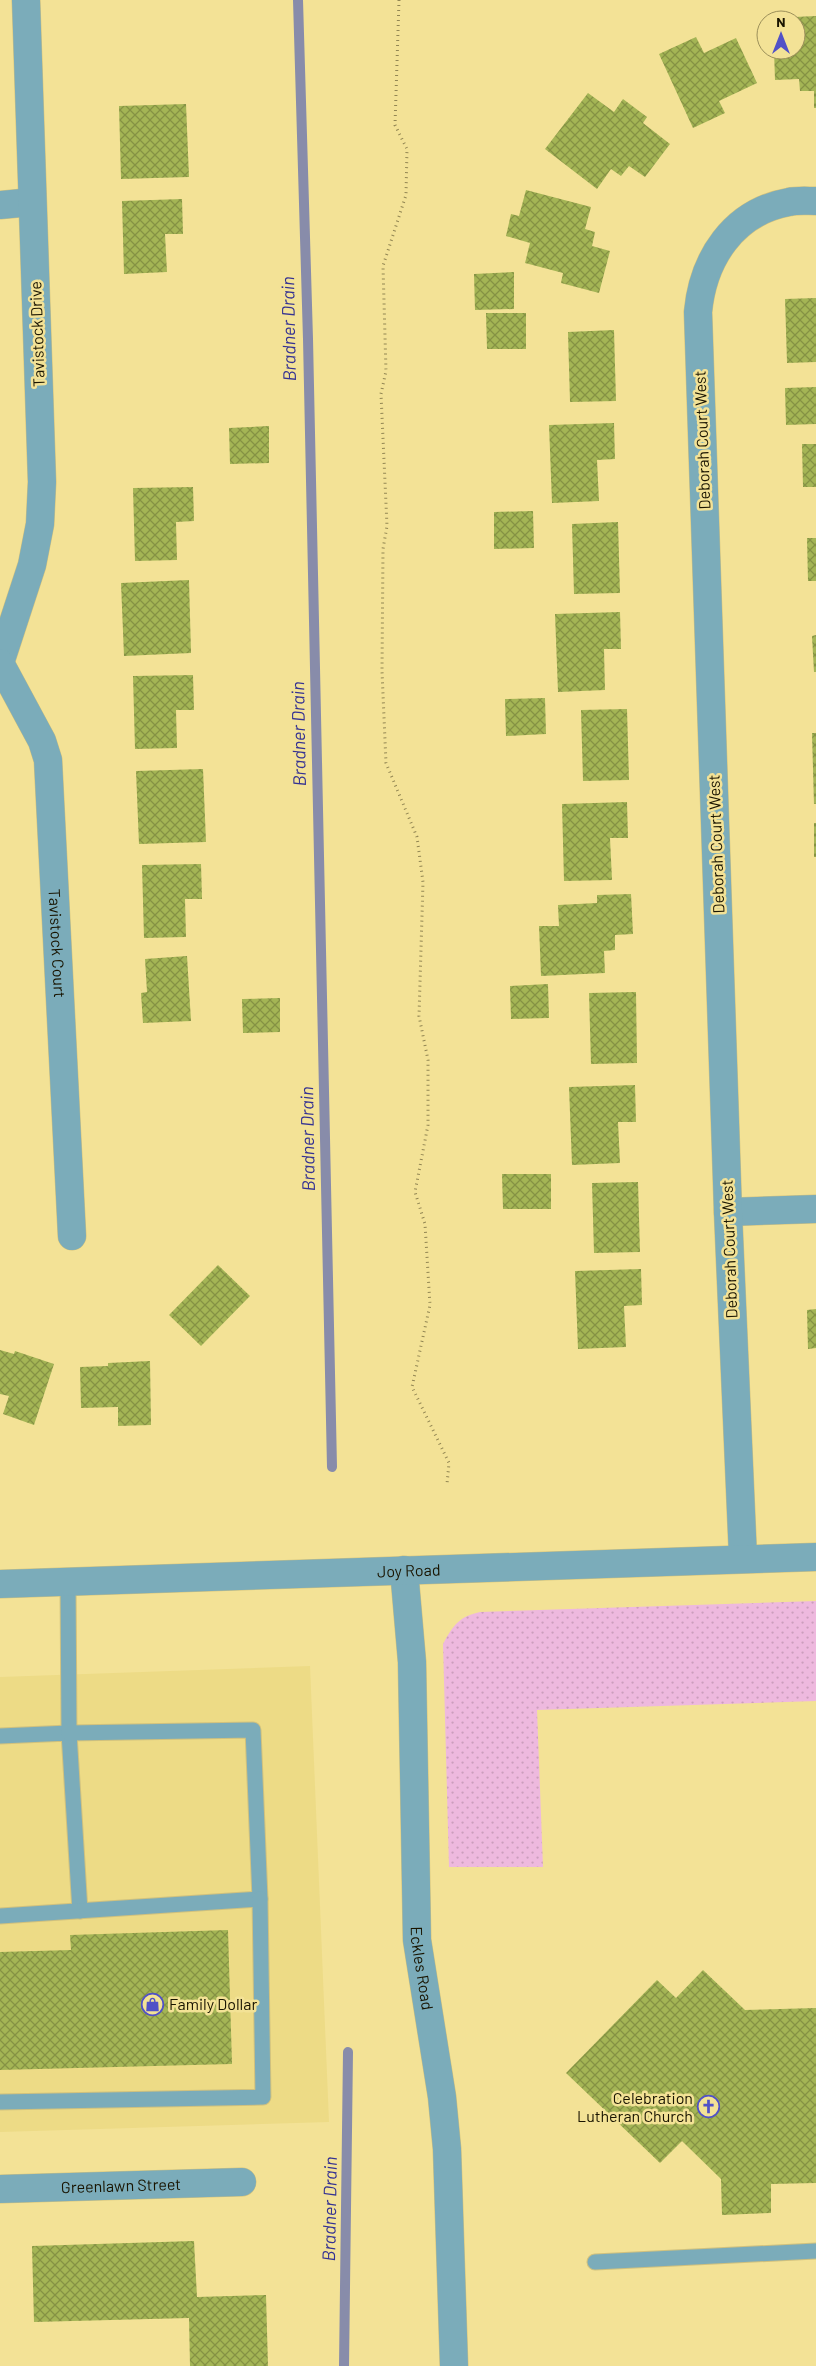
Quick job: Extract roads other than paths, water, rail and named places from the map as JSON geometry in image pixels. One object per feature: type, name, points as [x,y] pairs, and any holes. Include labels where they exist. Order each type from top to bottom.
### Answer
[{"type":"street","name":"Tavistock Drive","points":[[0,663],[32,566],[40,524],[42,482],[26,0]]},
{"type":"street","name":"Deborah Court West","points":[[742,1558],[728,1212],[699,299],[705,272],[717,249],[735,228],[757,213],[788,202],[816,201]]},
{"type":"street","points":[[0,205],[32,202]]},
{"type":"street","name":"Tavistock Court","points":[[0,663],[42,741],[48,760],[72,1236]]},
{"type":"street","points":[[728,1212],[816,1210]]},
{"type":"street","name":"Joy Road","points":[[0,1584],[816,1557]]},
{"type":"street","name":"Eckles Road","points":[[404,1570],[412,1662],[417,1940],[442,2097],[447,2149],[454,2366]]},
{"type":"street","name":"Greenlawn Street","points":[[0,2190],[242,2182]]},
{"type":"lane","points":[[68,1582],[70,1733],[80,1911]]},
{"type":"lane","points":[[0,1736],[253,1730],[260,1899],[263,2097],[0,2102]]},
{"type":"lane","points":[[0,1916],[260,1899]]},
{"type":"lane","points":[[596,2262],[816,2251]]},
{"type":"waterway","name":"Bradner Drain","points":[[298,0],[308,339],[332,1467]]},
{"type":"waterway","name":"Bradner Drain","points":[[344,2366],[348,2052]]},
{"type":"place","name":"Family Dollar","points":[[153,2004]]},
{"type":"place","name":"Celebration Lutheran Church","points":[[709,2107]]}]
